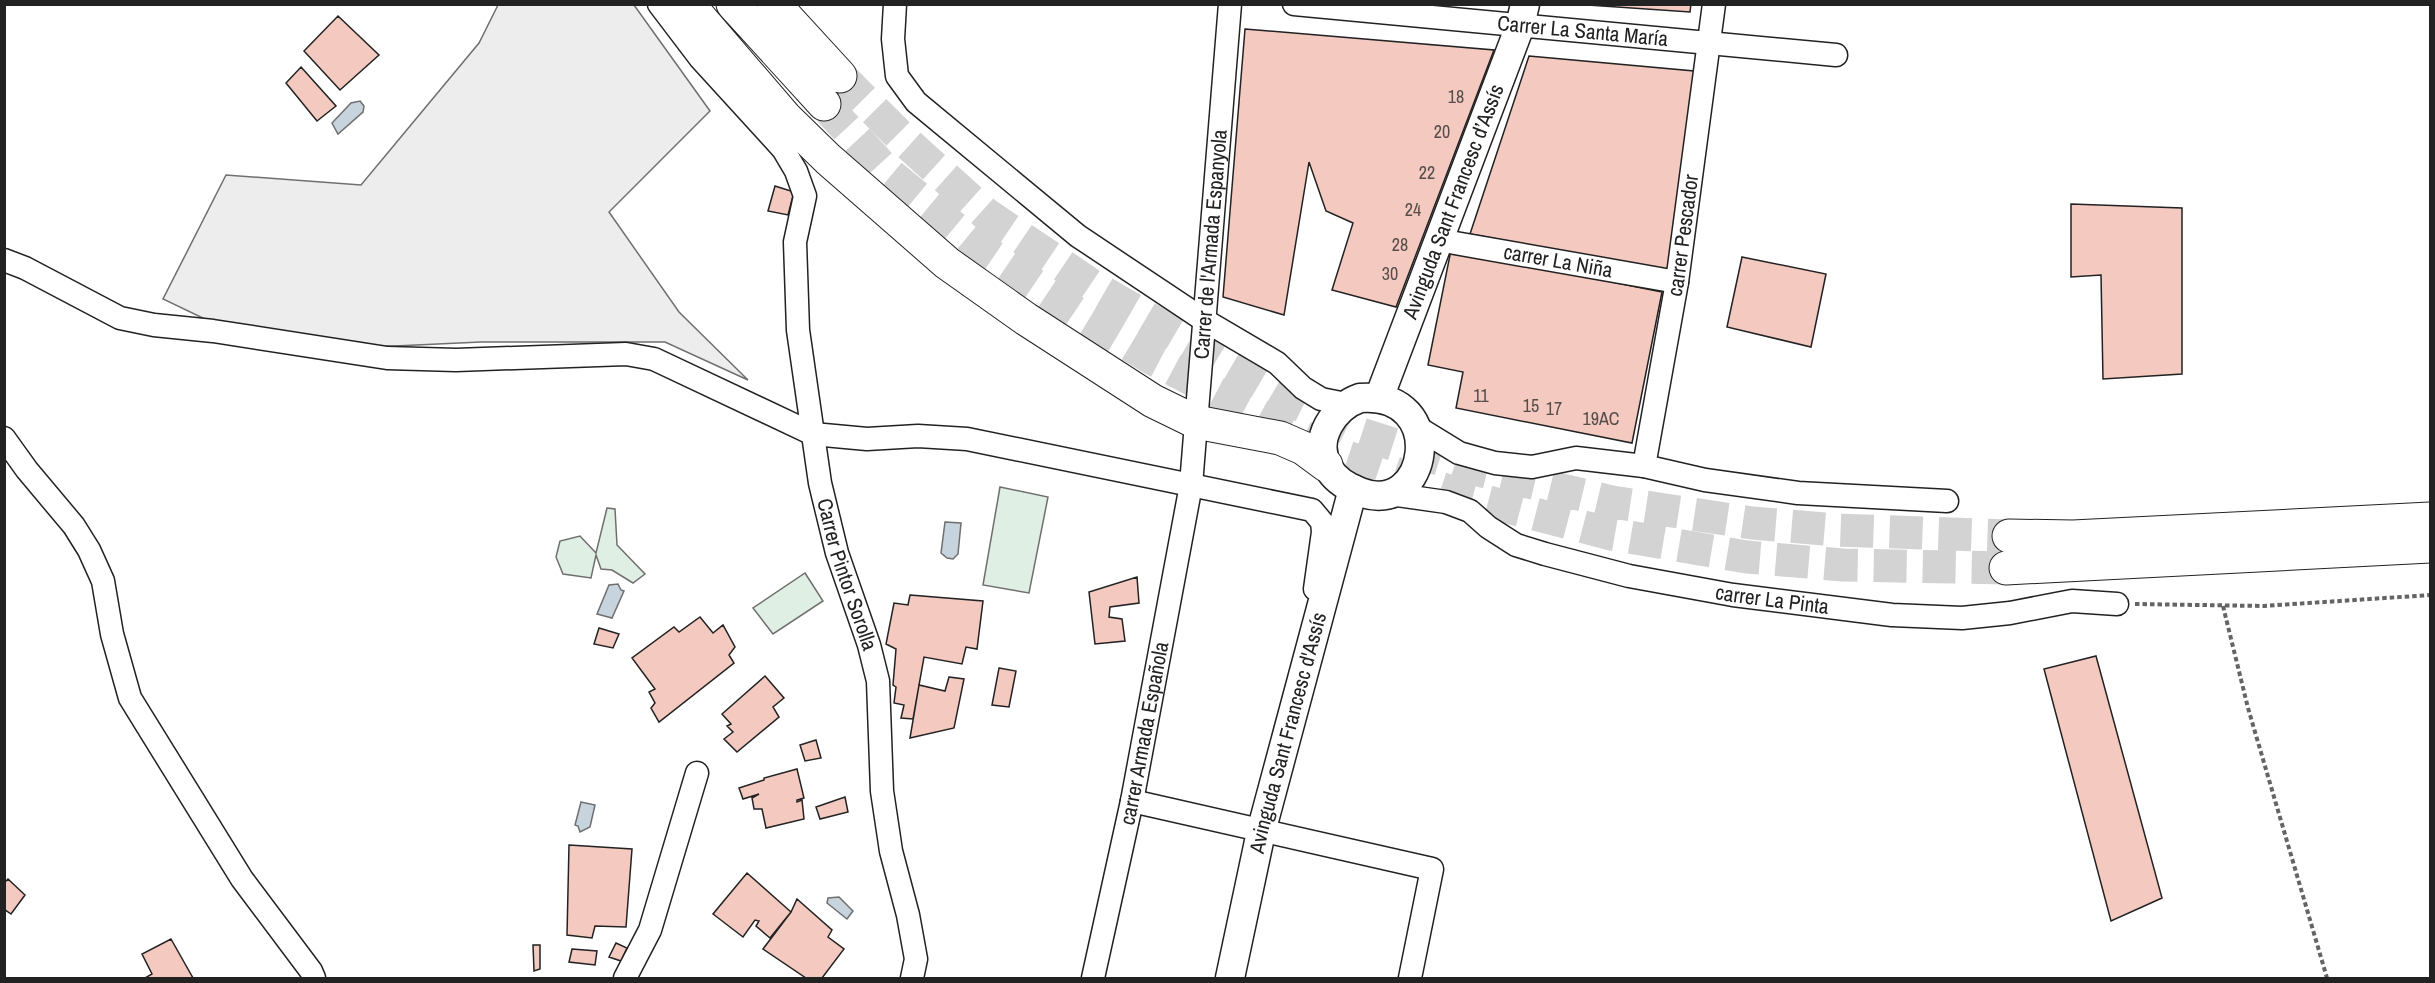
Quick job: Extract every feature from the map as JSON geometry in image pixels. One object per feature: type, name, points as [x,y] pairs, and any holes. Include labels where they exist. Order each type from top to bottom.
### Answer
[{"type":"highway","points":[[688,4],[778,108],[828,159],[947,264],[1097,366],[1153,401],[1196,422],[1280,438],[1303,448],[1326,465]]},
{"type":"highway","points":[[733,4],[824,104]]},
{"type":"highway","points":[[774,4],[840,76]]},
{"type":"highway","points":[[2009,536],[2073,537],[2430,519]]},
{"type":"highway","points":[[2006,568],[2430,546]]},
{"type":"main road","name":"Avinguda Sant Francesc d’Assís","points":[[1379,398],[1523,15]]},
{"type":"main road","points":[[1360,398],[1379,398],[1403,409],[1415,426],[1421,441],[1415,470],[1402,487],[1390,494],[1369,495],[1353,489],[1333,475],[1326,465],[1323,440],[1331,420],[1346,404],[1360,398]]},
{"type":"main road","name":"Avinguda Sant Francesc d'Assís","points":[[1230,978],[1261,832],[1353,489]]},
{"type":"street","name":"Carrer Pintor Sorolla","points":[[659,4],[699,58],[783,149],[796,171],[805,196],[795,242],[798,330],[820,483],[837,553],[869,645],[878,681],[882,792],[891,851],[908,915],[916,959],[913,978]]},
{"type":"street","points":[[895,4],[893,39],[897,76],[916,102],[1078,236],[1204,320],[1277,363],[1303,388],[1321,399],[1346,404]]},
{"type":"street","name":"Carrer de l'Armada Espanyola","points":[[1191,485],[1230,4]]},
{"type":"street","name":"Carrer La Santa María","points":[[1294,4],[1523,15],[1709,43],[1836,55]]},
{"type":"street","name":"carrer Pescador","points":[[1644,466],[1677,282],[1714,4]]},
{"type":"street","name":"carrer La Niña","points":[[1438,240],[1677,282]]},
{"type":"street","points":[[4,260],[26,268],[120,318],[154,325],[213,331],[387,358],[456,360],[626,354],[641,356],[654,359],[813,434],[867,439],[918,435],[967,439],[1312,510],[1323,522],[1323,532],[1302,674]]},
{"type":"street","points":[[1415,426],[1459,453],[1495,463],[1532,467],[1576,458],[1644,466],[1705,480],[1798,493],[1947,501]]},
{"type":"street","points":[[4,438],[27,470],[74,526],[89,550],[103,581],[112,634],[130,698],[242,879],[314,978]]},
{"type":"street","name":"carrer La Pinta","points":[[1415,470],[1446,502]]},
{"type":"street","name":"carrer Armada Española","points":[[1093,978],[1132,801],[1191,485]]},
{"type":"street","name":"carrer La Pinta","points":[[1390,494],[1446,502],[1470,511],[1488,527],[1516,545],[1545,554],[1629,576],[1733,595],[1892,615],[1962,618],[2010,613],[2072,601],[2116,604]]},
{"type":"street","points":[[625,978],[650,930],[697,773]]},
{"type":"street","points":[[1132,801],[1432,869],[1410,978]]},
{"type":"path","points":[[2116,604],[2264,606],[2430,595]]},
{"type":"path","points":[[2223,606],[2248,708],[2327,978]]},
{"type":"green space","points":[[1000,487],[1048,497],[1029,593],[983,585]]},
{"type":"green space","points":[[607,508],[615,509],[617,545],[645,574],[633,583],[612,570],[601,569],[596,555],[591,578],[563,574],[556,557],[560,541],[580,536],[596,553]]},
{"type":"green space","points":[[805,573],[823,601],[773,634],[753,608]]},
{"type":"shaded area","points":[[498,5],[634,5],[710,111],[609,212],[679,312],[748,380],[665,342],[481,342],[373,347],[209,321],[163,299],[226,175],[361,185],[479,43]]},
{"type":"shaded area","points":[[360,101],[364,106],[363,112],[338,134],[332,123],[351,103]]},
{"type":"shaded area","points":[[945,522],[961,523],[958,554],[953,559],[941,553]]},
{"type":"shaded area","points":[[618,584],[624,591],[612,618],[597,614],[609,585]]},
{"type":"shaded area","points":[[581,802],[595,805],[590,827],[580,832],[578,826],[575,825]]},
{"type":"shaded area","points":[[839,897],[853,911],[847,919],[827,903],[828,898]]},
{"type":"building","points":[[1573,4],[1691,4],[1690,12]]},
{"type":"building","points":[[338,16],[379,55],[340,90],[304,51]]},
{"type":"building","points":[[1245,29],[1494,50],[1396,307],[1332,290],[1353,223],[1326,211],[1309,162],[1284,315],[1223,297]]},
{"type":"building","points":[[1529,56],[1694,71],[1668,270],[1470,234]]},
{"type":"building","points":[[301,67],[336,106],[317,121],[286,83]]},
{"type":"building","points":[[775,186],[794,192],[788,215],[768,211]]},
{"type":"building","points":[[2071,204],[2182,208],[2182,374],[2103,379],[2101,275],[2071,277]]},
{"type":"building","points":[[1451,250],[1662,292],[1632,443],[1456,408],[1463,372],[1428,365]]},
{"type":"building","points":[[1742,257],[1826,274],[1811,347],[1727,327]]},
{"type":"building","points":[[1137,577],[1139,603],[1110,607],[1109,617],[1122,619],[1125,641],[1095,644],[1089,592]]},
{"type":"building","points":[[910,595],[983,601],[977,649],[966,647],[962,664],[924,657],[913,719],[901,718],[904,705],[894,703],[896,649],[886,644],[894,603],[908,605]]},
{"type":"building","points":[[700,617],[713,633],[723,625],[735,647],[729,655],[734,663],[659,722],[651,708],[655,703],[649,692],[655,689],[632,658],[674,627],[679,632]]},
{"type":"building","points":[[599,628],[619,634],[613,648],[594,644]]},
{"type":"building","points":[[2096,656],[2162,898],[2111,921],[2044,669]]},
{"type":"building","points":[[999,668],[1016,671],[1009,707],[992,705]]},
{"type":"building","points":[[765,676],[784,698],[773,707],[779,717],[737,752],[724,739],[733,732],[727,726],[731,724],[722,714]]},
{"type":"building","points":[[949,677],[964,679],[954,728],[910,738],[919,685],[945,691]]},
{"type":"building","points":[[816,740],[821,758],[805,761],[800,745]]},
{"type":"building","points":[[797,769],[804,798],[797,802],[802,800],[804,819],[766,828],[762,809],[754,809],[752,798],[759,794],[743,799],[739,788]]},
{"type":"building","points":[[845,797],[848,812],[820,819],[816,807]]},
{"type":"building","points":[[569,845],[632,849],[626,927],[595,926],[592,938],[567,935]]},
{"type":"building","points":[[747,873],[791,912],[770,938],[756,926],[759,921],[755,920],[743,937],[713,914]]},
{"type":"building","points":[[8,879],[25,895],[11,914],[4,909],[4,883]]},
{"type":"building","points":[[797,899],[832,930],[828,937],[844,949],[822,978],[806,978],[763,949],[791,912]]},
{"type":"building","points":[[171,939],[193,978],[145,978],[152,974],[142,954]]},
{"type":"building","points":[[616,943],[627,948],[621,961],[609,957]]},
{"type":"building","points":[[533,945],[540,945],[540,969],[534,971]]},
{"type":"building","points":[[572,949],[597,951],[595,965],[569,962]]},
{"type":"tunnel","points":[[840,76],[905,141],[986,214],[1096,288],[1278,394],[1355,432],[1461,466],[1612,502],[1752,523],[1836,530],[2009,536]]},
{"type":"tunnel","points":[[824,104],[887,172],[970,241],[1081,316],[1153,359],[1341,455],[1458,494],[1611,534],[1747,557],[1843,565],[2006,568]]}]
